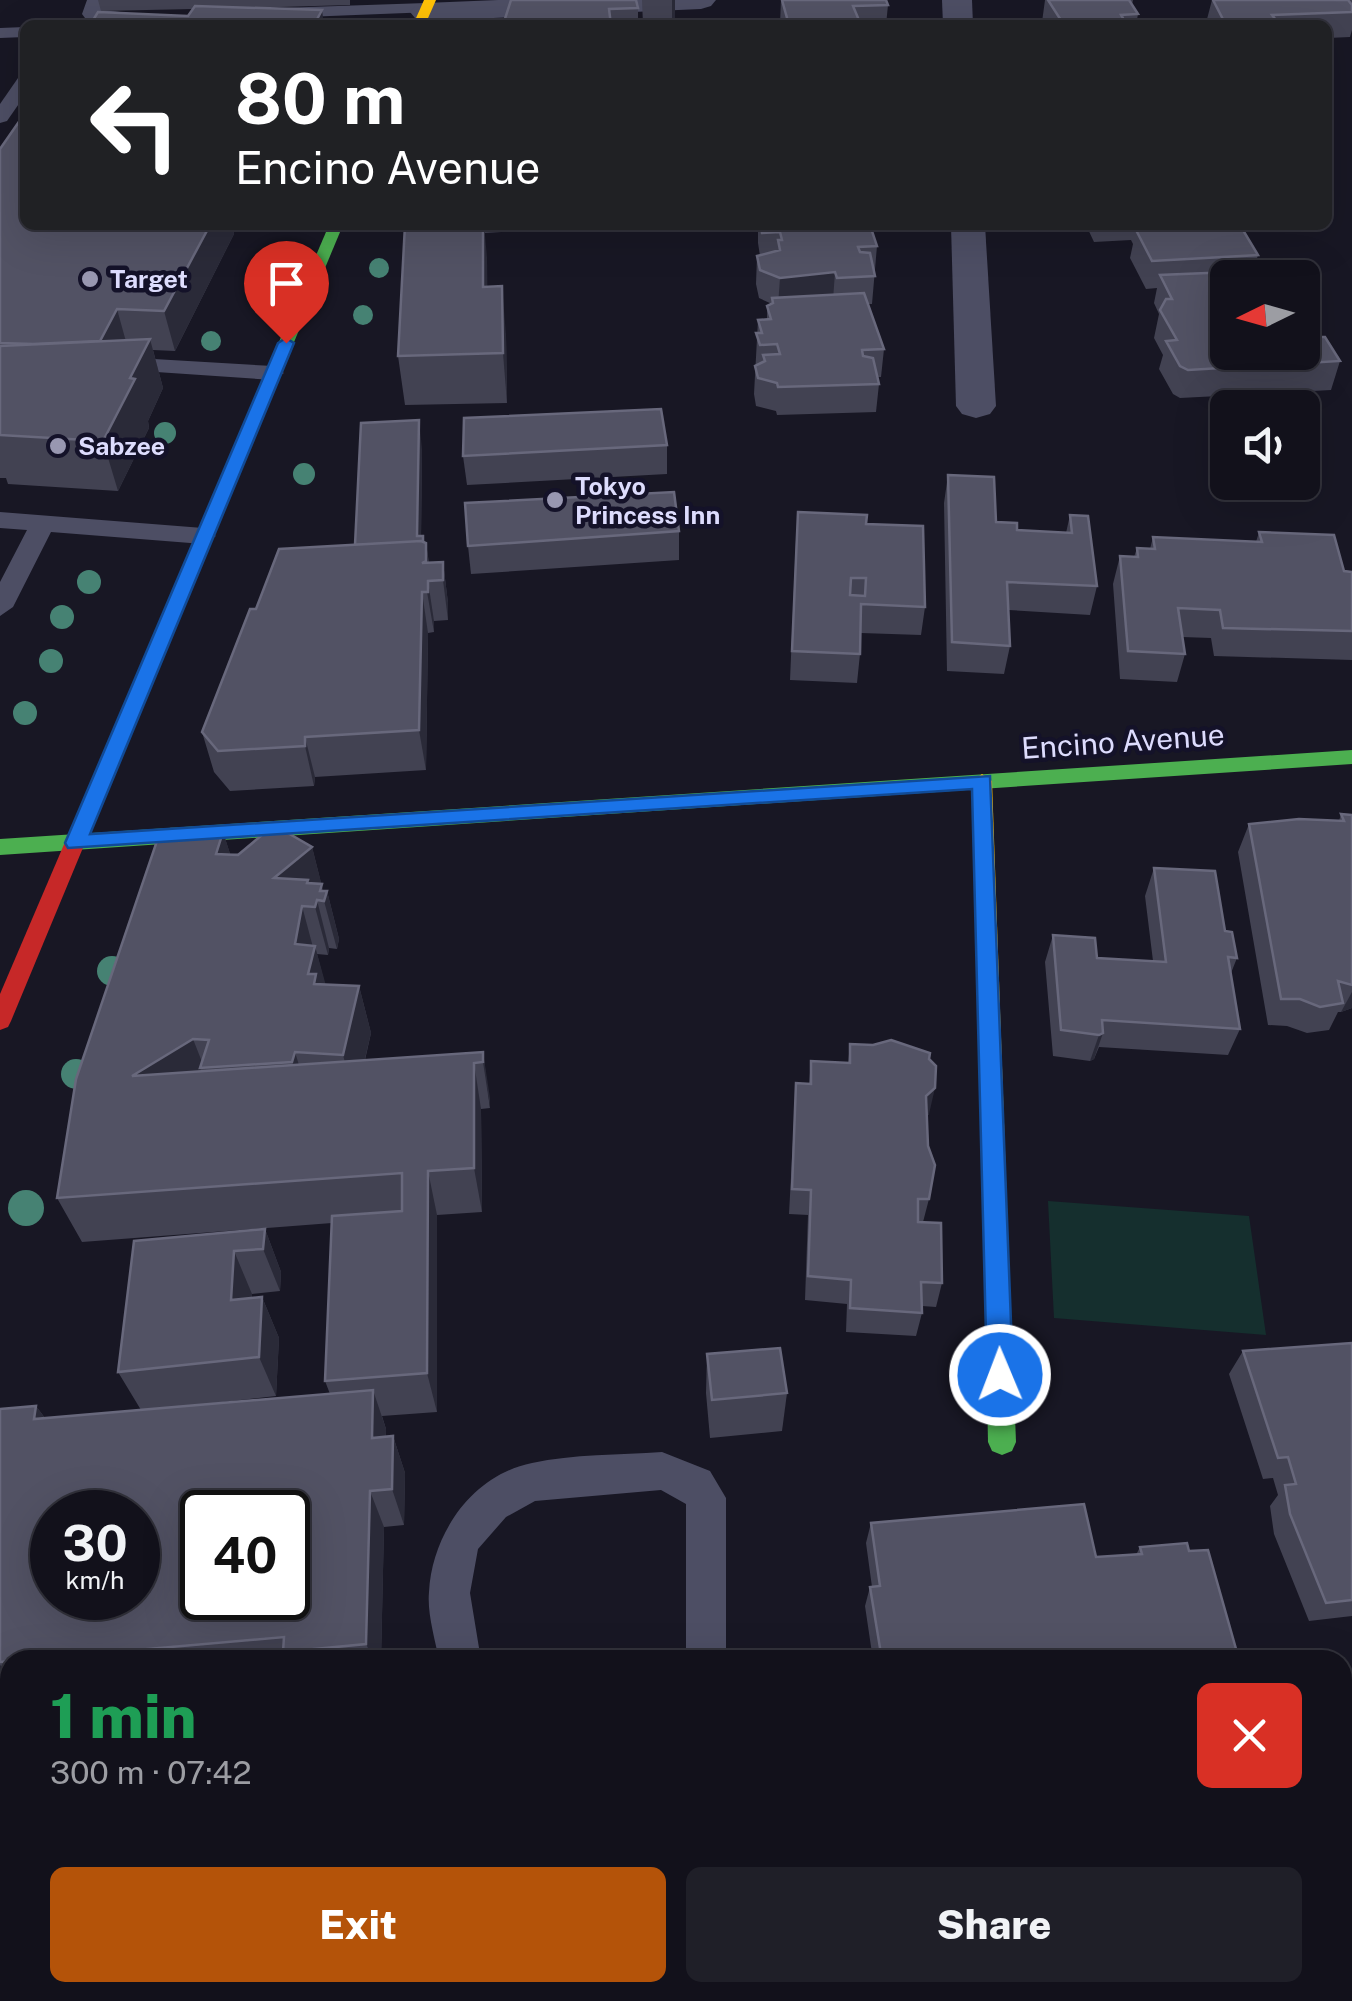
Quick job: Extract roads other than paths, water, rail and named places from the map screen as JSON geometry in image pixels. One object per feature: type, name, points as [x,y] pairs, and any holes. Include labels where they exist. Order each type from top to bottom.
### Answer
[{"type":"street","points":[[425,11],[701,0]]},
{"type":"street","points":[[0,1022],[334,230]]},
{"type":"street","points":[[968,230],[976,406]]},
{"type":"street","name":"Encino Avenue","points":[[0,847],[1352,757]]},
{"type":"street","points":[[982,781],[1002,1442]]},
{"type":"lane","points":[[96,0],[90,7],[91,14],[102,18],[155,18]]},
{"type":"lane","points":[[266,14],[425,11]]},
{"type":"lane","points":[[0,117],[20,74]]},
{"type":"lane","points":[[120,364],[273,372]]},
{"type":"lane","points":[[0,520],[204,536]]},
{"type":"lane","points":[[0,606],[43,523]]},
{"type":"lane","points":[[458,1650],[449,1593],[460,1540],[492,1503],[530,1482],[662,1472],[696,1485],[706,1498],[707,1650]]},
{"type":"place","name":"Target","points":[[90,279]]},
{"type":"place","name":"Sabzee","points":[[58,446]]},
{"type":"place","name":"Tokyo Princess Inn","points":[[555,500]]}]
